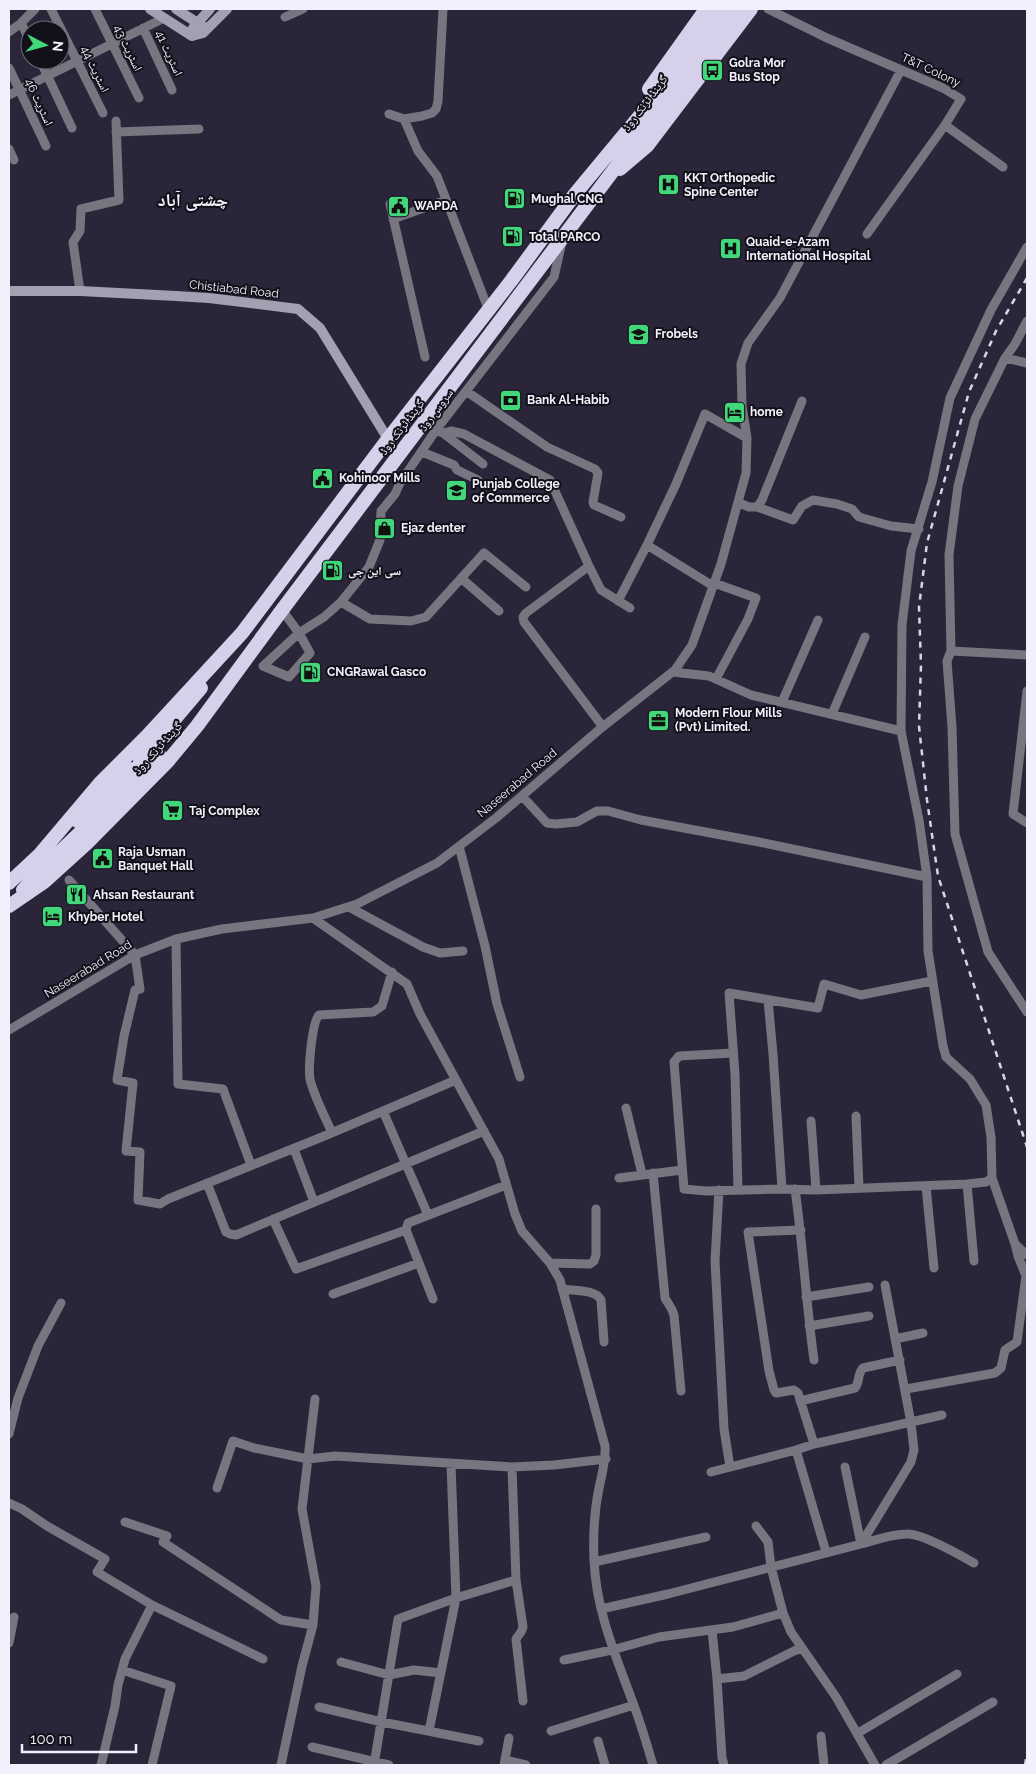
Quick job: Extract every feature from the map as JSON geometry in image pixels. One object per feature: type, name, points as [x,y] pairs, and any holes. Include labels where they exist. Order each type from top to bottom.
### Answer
[{"type":"highway","points":[[598,166],[664,67],[706,9]]},
{"type":"highway","name":"گرینڈ ٹرنک روڈ","points":[[9,883],[40,854],[100,783],[147,736],[242,633],[575,194],[643,112],[721,9]]},
{"type":"highway","name":"گرینڈ ٹرنک روڈ","points":[[11,904],[44,882],[65,863],[162,767],[197,726],[282,610],[735,9]]},
{"type":"highway","points":[[603,184],[648,146],[751,9]]},
{"type":"highway","points":[[242,633],[190,702],[140,760],[142,768],[148,768],[163,753],[245,660]]},
{"type":"highway","points":[[11,904],[36,875],[139,778],[138,770],[131,769],[90,810],[40,854]]},
{"type":"main road","points":[[150,9],[187,34],[198,35],[207,29],[227,9]]},
{"type":"main road","points":[[176,9],[207,29]]},
{"type":"main road","points":[[187,34],[210,9]]},
{"type":"main road","name":"Chistiabad Road","points":[[9,292],[80,291],[209,298],[298,309],[320,328],[388,439]]},
{"type":"street","points":[[24,20],[35,9]]},
{"type":"street","name":"اسٹریٹ 44","points":[[51,9],[103,113]]},
{"type":"street","name":"اسٹریٹ 43","points":[[95,9],[139,98]]},
{"type":"street","points":[[285,17],[303,9]]},
{"type":"street","points":[[389,114],[404,119],[432,113],[436,109],[443,9]]},
{"type":"street","name":"T&T Colony","points":[[768,9],[827,38],[960,97],[960,101],[944,125],[867,234]]},
{"type":"street","points":[[9,95],[164,18]]},
{"type":"street","points":[[9,32],[20,24]]},
{"type":"street","name":"اسٹریٹ 41","points":[[143,28],[172,90]]},
{"type":"street","name":"اسٹریٹ 46","points":[[9,68],[46,146]]},
{"type":"street","points":[[45,70],[72,128]]},
{"type":"street","name":"Naseerabad Road","points":[[9,1030],[135,954],[176,939],[222,929],[312,918],[349,907],[437,863],[522,796],[603,727],[672,672],[692,644],[714,584],[746,473],[747,438],[742,406],[742,364],[748,343],[780,298],[901,70]]},
{"type":"street","points":[[404,119],[418,150],[437,176],[488,311]]},
{"type":"street","points":[[80,291],[73,242],[80,231],[81,209],[119,200],[116,121]]},
{"type":"street","points":[[944,125],[1003,167]]},
{"type":"street","points":[[116,132],[199,129]]},
{"type":"street","points":[[9,149],[14,160]]},
{"type":"street","points":[[393,219],[446,200]]},
{"type":"street","points":[[390,204],[425,357]]},
{"type":"street","name":"سروس روڈ","points":[[299,632],[310,653],[289,677],[262,666],[299,632],[324,617],[341,602],[369,567],[380,540],[381,511],[395,494],[400,483],[422,452],[439,432],[466,391],[554,277],[563,237]]},
{"type":"street","points":[[906,1388],[995,1373],[1002,1368],[1005,1350],[1017,1342],[1026,1276],[992,1178],[986,1105],[970,1080],[946,1057],[939,1029],[928,951],[927,878],[919,820],[902,731],[902,626],[911,551],[932,482],[950,398],[991,310],[1027,247]]},
{"type":"street","points":[[1026,325],[1005,358],[975,419],[958,486],[948,555],[951,651],[947,661],[952,727],[955,834],[988,952],[1027,1012]]},
{"type":"street","points":[[1005,358],[1027,363]]},
{"type":"street","points":[[466,391],[547,447],[595,470],[598,473],[598,478],[592,502],[621,517]]},
{"type":"street","points":[[757,507],[762,500],[802,402]]},
{"type":"street","points":[[618,601],[676,484],[705,414],[747,438]]},
{"type":"street","points":[[439,432],[451,431],[464,434],[550,480],[601,590],[630,608]]},
{"type":"street","points":[[439,432],[483,464]]},
{"type":"street","points":[[454,465],[466,451]]},
{"type":"street","points":[[422,452],[454,465],[457,470],[478,480]]},
{"type":"street","points":[[738,503],[749,507],[757,507],[793,520],[802,506],[813,500],[852,509],[859,517],[891,526],[919,529]]},
{"type":"street","points":[[647,545],[714,584],[756,598],[748,619],[716,679]]},
{"type":"street","points":[[341,602],[370,619],[411,621],[426,617],[484,553],[526,587]]},
{"type":"street","points":[[589,566],[526,613],[524,622],[603,727]]},
{"type":"street","points":[[461,578],[499,611]]},
{"type":"street","points":[[282,610],[299,632]]},
{"type":"street","points":[[782,702],[818,620]]},
{"type":"street","points":[[832,714],[865,637]]},
{"type":"street","points":[[951,651],[1027,655]]},
{"type":"street","points":[[672,672],[709,676],[751,695],[902,731]]},
{"type":"street","points":[[1027,692],[1014,814],[1027,823]]},
{"type":"street","points":[[522,796],[547,823],[577,822],[597,811],[608,811],[641,820],[759,842],[927,878]]},
{"type":"street","points":[[459,846],[485,946],[497,1004],[520,1076]]},
{"type":"street","points":[[69,880],[135,954],[140,989],[135,990],[124,1036],[118,1080],[133,1083],[126,1151],[140,1152],[138,1200],[160,1204],[206,1183],[332,1133],[456,1080]]},
{"type":"street","points":[[349,907],[423,947],[440,952],[463,951]]},
{"type":"street","points":[[312,918],[407,984],[420,1014],[498,1159],[522,1231],[550,1263],[560,1280],[605,1446],[606,1459],[594,1522],[594,1562],[601,1609],[612,1650],[634,1705],[653,1765]]},
{"type":"street","points":[[176,939],[178,1084],[223,1089],[250,1165]]},
{"type":"street","points":[[332,1133],[310,1081],[315,1019],[319,1015],[373,1012],[382,1006],[392,972]]},
{"type":"street","points":[[738,1190],[729,993],[818,1008],[824,984],[861,995],[932,981]]},
{"type":"street","points":[[768,1000],[782,1189]]},
{"type":"street","points":[[733,1053],[679,1056],[674,1062],[684,1189],[816,1190],[967,1184],[986,1182],[992,1178]]},
{"type":"street","points":[[626,1108],[642,1174]]},
{"type":"street","points":[[383,1111],[428,1215]]},
{"type":"street","points":[[856,1116],[859,1188]]},
{"type":"street","points":[[811,1121],[816,1190]]},
{"type":"street","points":[[206,1183],[226,1232],[236,1235],[484,1131]]},
{"type":"street","points":[[294,1148],[314,1202]]},
{"type":"street","points":[[619,1178],[682,1170]]},
{"type":"street","points":[[653,1173],[664,1298],[673,1308],[681,1391]]},
{"type":"street","points":[[967,1184],[974,1262]]},
{"type":"street","points":[[433,1299],[406,1230],[408,1223],[506,1185]]},
{"type":"street","points":[[926,1186],[934,1268]]},
{"type":"street","points":[[795,1189],[814,1360]]},
{"type":"street","points":[[719,1190],[715,1261],[724,1429],[730,1467]]},
{"type":"street","points":[[550,1263],[590,1264],[594,1262],[596,1255],[596,1209]]},
{"type":"street","points":[[273,1219],[296,1268],[406,1230]]},
{"type":"street","points":[[801,1230],[748,1232],[769,1371],[774,1390],[776,1393],[794,1390],[798,1392],[814,1444]]},
{"type":"street","points":[[1015,1244],[1027,1255]]},
{"type":"street","points":[[333,1294],[419,1263]]},
{"type":"street","points":[[861,1544],[913,1456],[906,1388],[885,1285]]},
{"type":"street","points":[[806,1297],[869,1287]]},
{"type":"street","points":[[562,1289],[594,1293],[599,1296],[601,1300],[604,1342]]},
{"type":"street","points":[[9,1434],[10,1423],[18,1398],[38,1346],[61,1303]]},
{"type":"street","points":[[809,1326],[869,1316]]},
{"type":"street","points":[[895,1339],[923,1333]]},
{"type":"street","points":[[800,1401],[855,1388],[858,1385],[860,1371],[863,1368],[900,1360]]},
{"type":"street","points":[[281,1765],[302,1666],[313,1626],[316,1586],[302,1509],[315,1399]]},
{"type":"street","points":[[711,1472],[814,1444],[942,1415]]},
{"type":"street","points":[[217,1488],[233,1441],[254,1448],[308,1459],[336,1456],[512,1467],[554,1465],[606,1459]]},
{"type":"street","points":[[796,1450],[826,1552]]},
{"type":"street","points":[[430,1731],[456,1598],[451,1464]]},
{"type":"street","points":[[512,1467],[516,1580],[523,1627],[516,1639],[523,1701]]},
{"type":"street","points":[[845,1467],[861,1544]]},
{"type":"street","points":[[9,1503],[105,1560],[97,1572],[152,1605],[263,1659]]},
{"type":"street","points":[[125,1522],[166,1536],[163,1542],[281,1620],[313,1626]]},
{"type":"street","points":[[756,1526],[768,1542],[771,1567],[791,1632],[801,1649],[829,1685],[875,1765]]},
{"type":"street","points":[[601,1609],[668,1594],[826,1552],[909,1534],[949,1548],[974,1563]]},
{"type":"street","points":[[594,1562],[706,1537]]},
{"type":"street","points":[[375,1763],[398,1619],[456,1598],[516,1580]]},
{"type":"street","points":[[101,1765],[125,1659],[152,1605]]},
{"type":"street","points":[[564,1660],[659,1638],[733,1627],[784,1613]]},
{"type":"street","points":[[9,1643],[14,1617]]},
{"type":"street","points":[[712,1630],[724,1765]]},
{"type":"street","points":[[717,1680],[744,1676],[801,1649]]},
{"type":"street","points":[[341,1662],[389,1675],[414,1670],[441,1673]]},
{"type":"street","points":[[122,1670],[171,1686],[152,1765]]},
{"type":"street","points":[[858,1733],[957,1674]]},
{"type":"street","points":[[886,1765],[992,1702]]},
{"type":"street","points":[[551,1730],[634,1705]]},
{"type":"street","points":[[319,1707],[382,1722],[479,1741]]},
{"type":"street","points":[[821,1736],[824,1765]]},
{"type":"street","points":[[510,1738],[504,1762],[526,1765]]},
{"type":"street","points":[[598,1741],[605,1765]]},
{"type":"street","points":[[312,1747],[388,1765]]},
{"type":"railway","points":[[1027,278],[996,331],[969,392],[927,543],[919,607],[921,665],[919,726],[938,876],[1027,1147]]},
{"type":"railway","points":[[1025,1765],[1027,1753]]},
{"type":"place","name":"Golra Mor Bus Stop","points":[[713,70]]},
{"type":"place","name":"KKT Orthopedic Spine Center","points":[[668,185]]},
{"type":"place","name":"Mughal CNG","points":[[515,199]]},
{"type":"place","name":"WAPDA","points":[[398,206]]},
{"type":"place","name":"Total PARCO","points":[[513,237]]},
{"type":"place","name":"Quaid-e-Azam International Hospital","points":[[730,249]]},
{"type":"place","name":"Frobels","points":[[639,334]]},
{"type":"place","name":"Bank Al-Habib","points":[[511,400]]},
{"type":"place","name":"home","points":[[734,412]]},
{"type":"place","name":"Kohinoor Mills","points":[[323,478]]},
{"type":"place","name":"Punjab College of Commerce","points":[[456,491]]},
{"type":"place","name":"Ejaz denter","points":[[385,528]]},
{"type":"place","name":"سی این جی","points":[[332,571]]},
{"type":"place","name":"CNGRawal Gasco","points":[[311,672]]},
{"type":"place","name":"Modern Flour Mills (Pvt) Limited.","points":[[659,720]]},
{"type":"place","name":"Taj Complex","points":[[173,811]]},
{"type":"place","name":"Raja Usman Banquet Hall","points":[[102,859]]},
{"type":"place","name":"Ahsan Restaurant","points":[[77,895]]},
{"type":"place","name":"Khyber Hotel","points":[[52,917]]},
{"type":"district","name":"چشتی آباد","points":[[193,200]]}]
